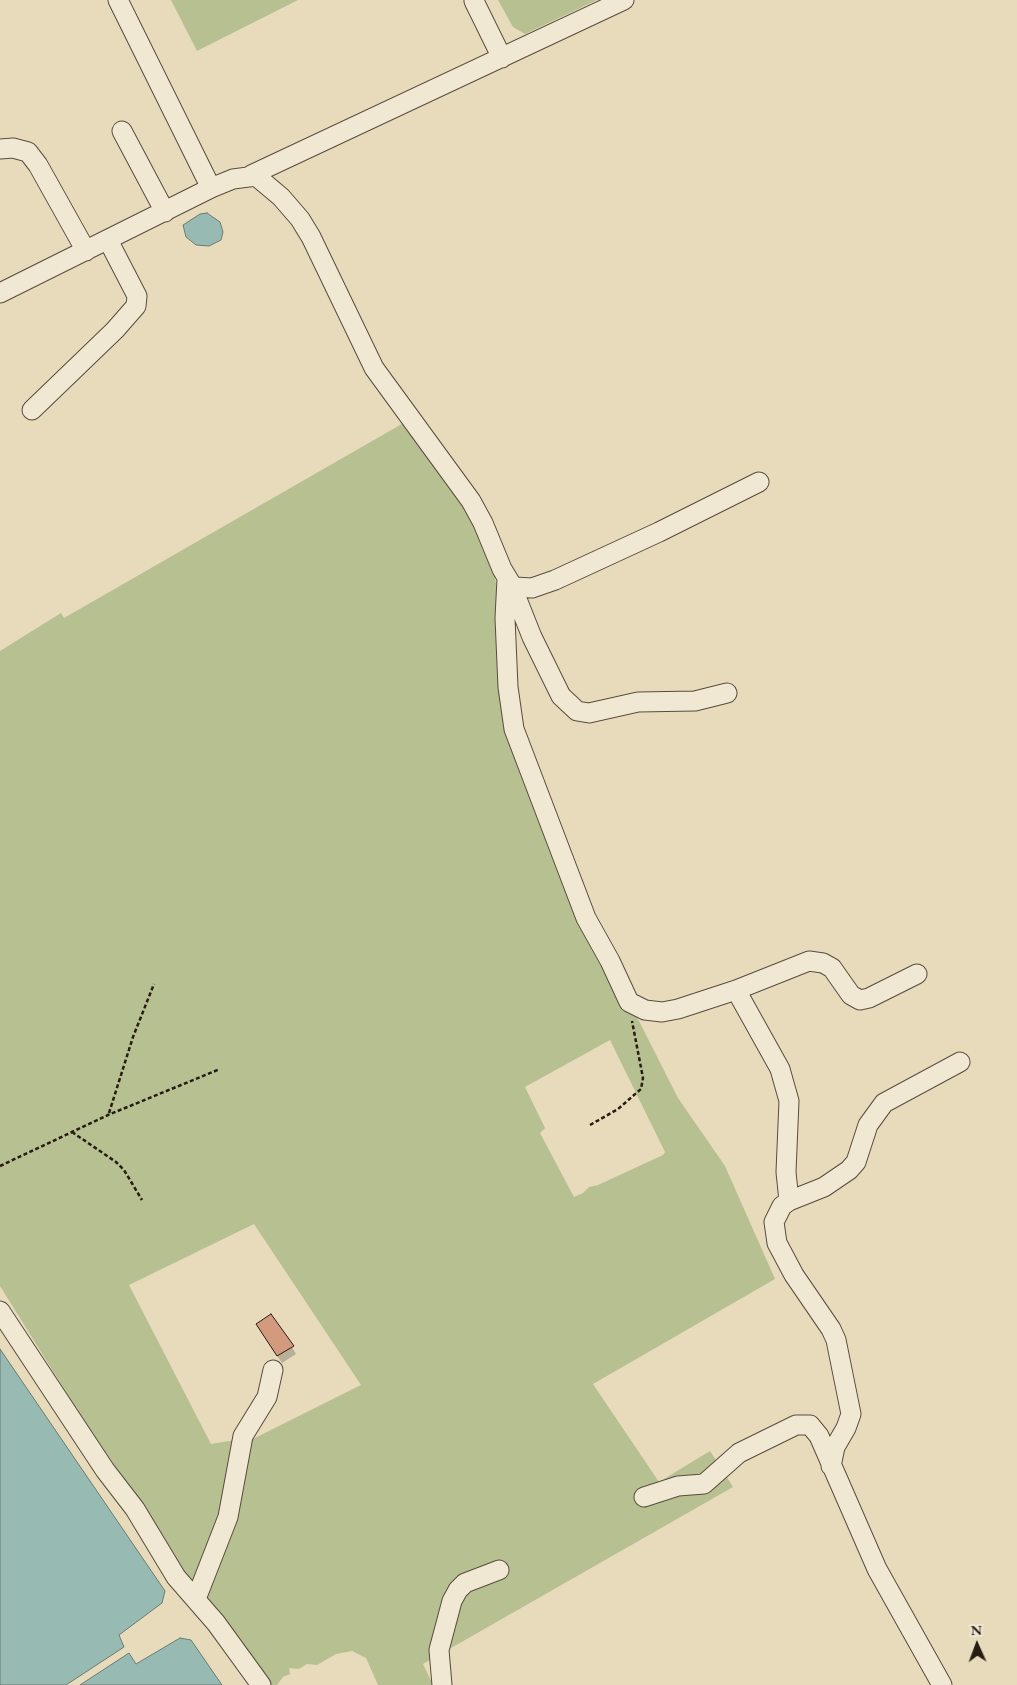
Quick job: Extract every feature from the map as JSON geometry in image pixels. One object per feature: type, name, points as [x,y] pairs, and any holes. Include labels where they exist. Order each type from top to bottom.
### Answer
[{"type":"lane","points":[[118,0],[211,188]]},
{"type":"lane","points":[[0,293],[211,188],[251,175],[624,0]]},
{"type":"lane","points":[[474,1],[502,58]]},
{"type":"lane","points":[[122,131],[165,212]]},
{"type":"lane","points":[[0,149],[13,148],[28,152],[38,164],[86,251]]},
{"type":"lane","points":[[251,175],[260,178],[288,203],[300,219],[311,237],[374,368],[471,501],[483,523],[532,637],[562,696],[577,711],[589,713],[638,702],[695,701],[727,693]]},
{"type":"lane","points":[[32,410],[115,330],[136,306],[138,296],[108,240]]},
{"type":"lane","points":[[509,582],[523,589],[555,580],[659,532],[759,482]]},
{"type":"lane","points":[[509,582],[506,618],[508,687],[514,729],[586,918],[610,961],[629,1002],[645,1010],[669,1011],[736,990],[809,961],[823,963],[832,968],[851,995],[860,1000],[869,998],[917,974]]},
{"type":"lane","points":[[736,990],[780,1069],[789,1101],[786,1164],[789,1201]]},
{"type":"lane","points":[[831,1466],[835,1447],[849,1420],[850,1407],[834,1334],[794,1275],[775,1237],[773,1225],[776,1216],[789,1201],[824,1187],[846,1174],[856,1162],[872,1118],[884,1103],[960,1062]]},
{"type":"lane","points":[[0,1311],[105,1470],[135,1509],[176,1577],[239,1652],[261,1685]]},
{"type":"lane","points":[[196,1599],[228,1517],[243,1436],[267,1397],[273,1370]]},
{"type":"lane","points":[[644,1497],[678,1486],[704,1484],[739,1452],[801,1423],[810,1425],[814,1428],[877,1569],[942,1685]]},
{"type":"lane","points":[[442,1685],[439,1650],[452,1601],[458,1590],[465,1583],[499,1570]]},
{"type":"path","points":[[108,1114],[114,1102],[133,1037],[154,984]]},
{"type":"path","points":[[590,1125],[618,1109],[638,1092],[643,1085],[629,1002]]},
{"type":"path","points":[[0,1166],[108,1114],[220,1069]]},
{"type":"path","points":[[72,1132],[116,1162],[124,1170],[142,1200]]},
{"type":"green space","points":[[171,0],[298,0],[197,51]]},
{"type":"green space","points":[[498,0],[597,0],[525,34],[513,27]]},
{"type":"green space","points":[[407,421],[463,497],[493,565],[498,596],[499,662],[589,933],[639,1021],[678,1098],[725,1166],[775,1279],[593,1384],[659,1482],[710,1451],[733,1487],[423,1664],[433,1685],[378,1685],[366,1658],[352,1651],[336,1654],[317,1665],[307,1664],[299,1669],[289,1668],[290,1674],[283,1677],[277,1685],[266,1685],[192,1580],[187,1577],[136,1496],[87,1426],[0,1286],[0,651],[61,613],[64,618]],"holes":[[[610,1040],[665,1152],[663,1155],[598,1185],[589,1187],[583,1193],[574,1197],[540,1133],[545,1128],[525,1087]],[[254,1224],[361,1385],[251,1440],[235,1440],[211,1444],[129,1285]]]},
{"type":"water","points":[[207,213],[220,222],[223,232],[221,240],[209,246],[196,245],[186,237],[183,225],[200,214]]},
{"type":"water","points":[[0,1349],[165,1591],[162,1603],[119,1635],[124,1647],[66,1685],[0,1685]]},
{"type":"water","points":[[180,1638],[191,1640],[222,1685],[80,1685],[129,1653],[136,1664]]},
{"type":"building","points":[[271,1314],[294,1346],[277,1356],[256,1324]]}]
